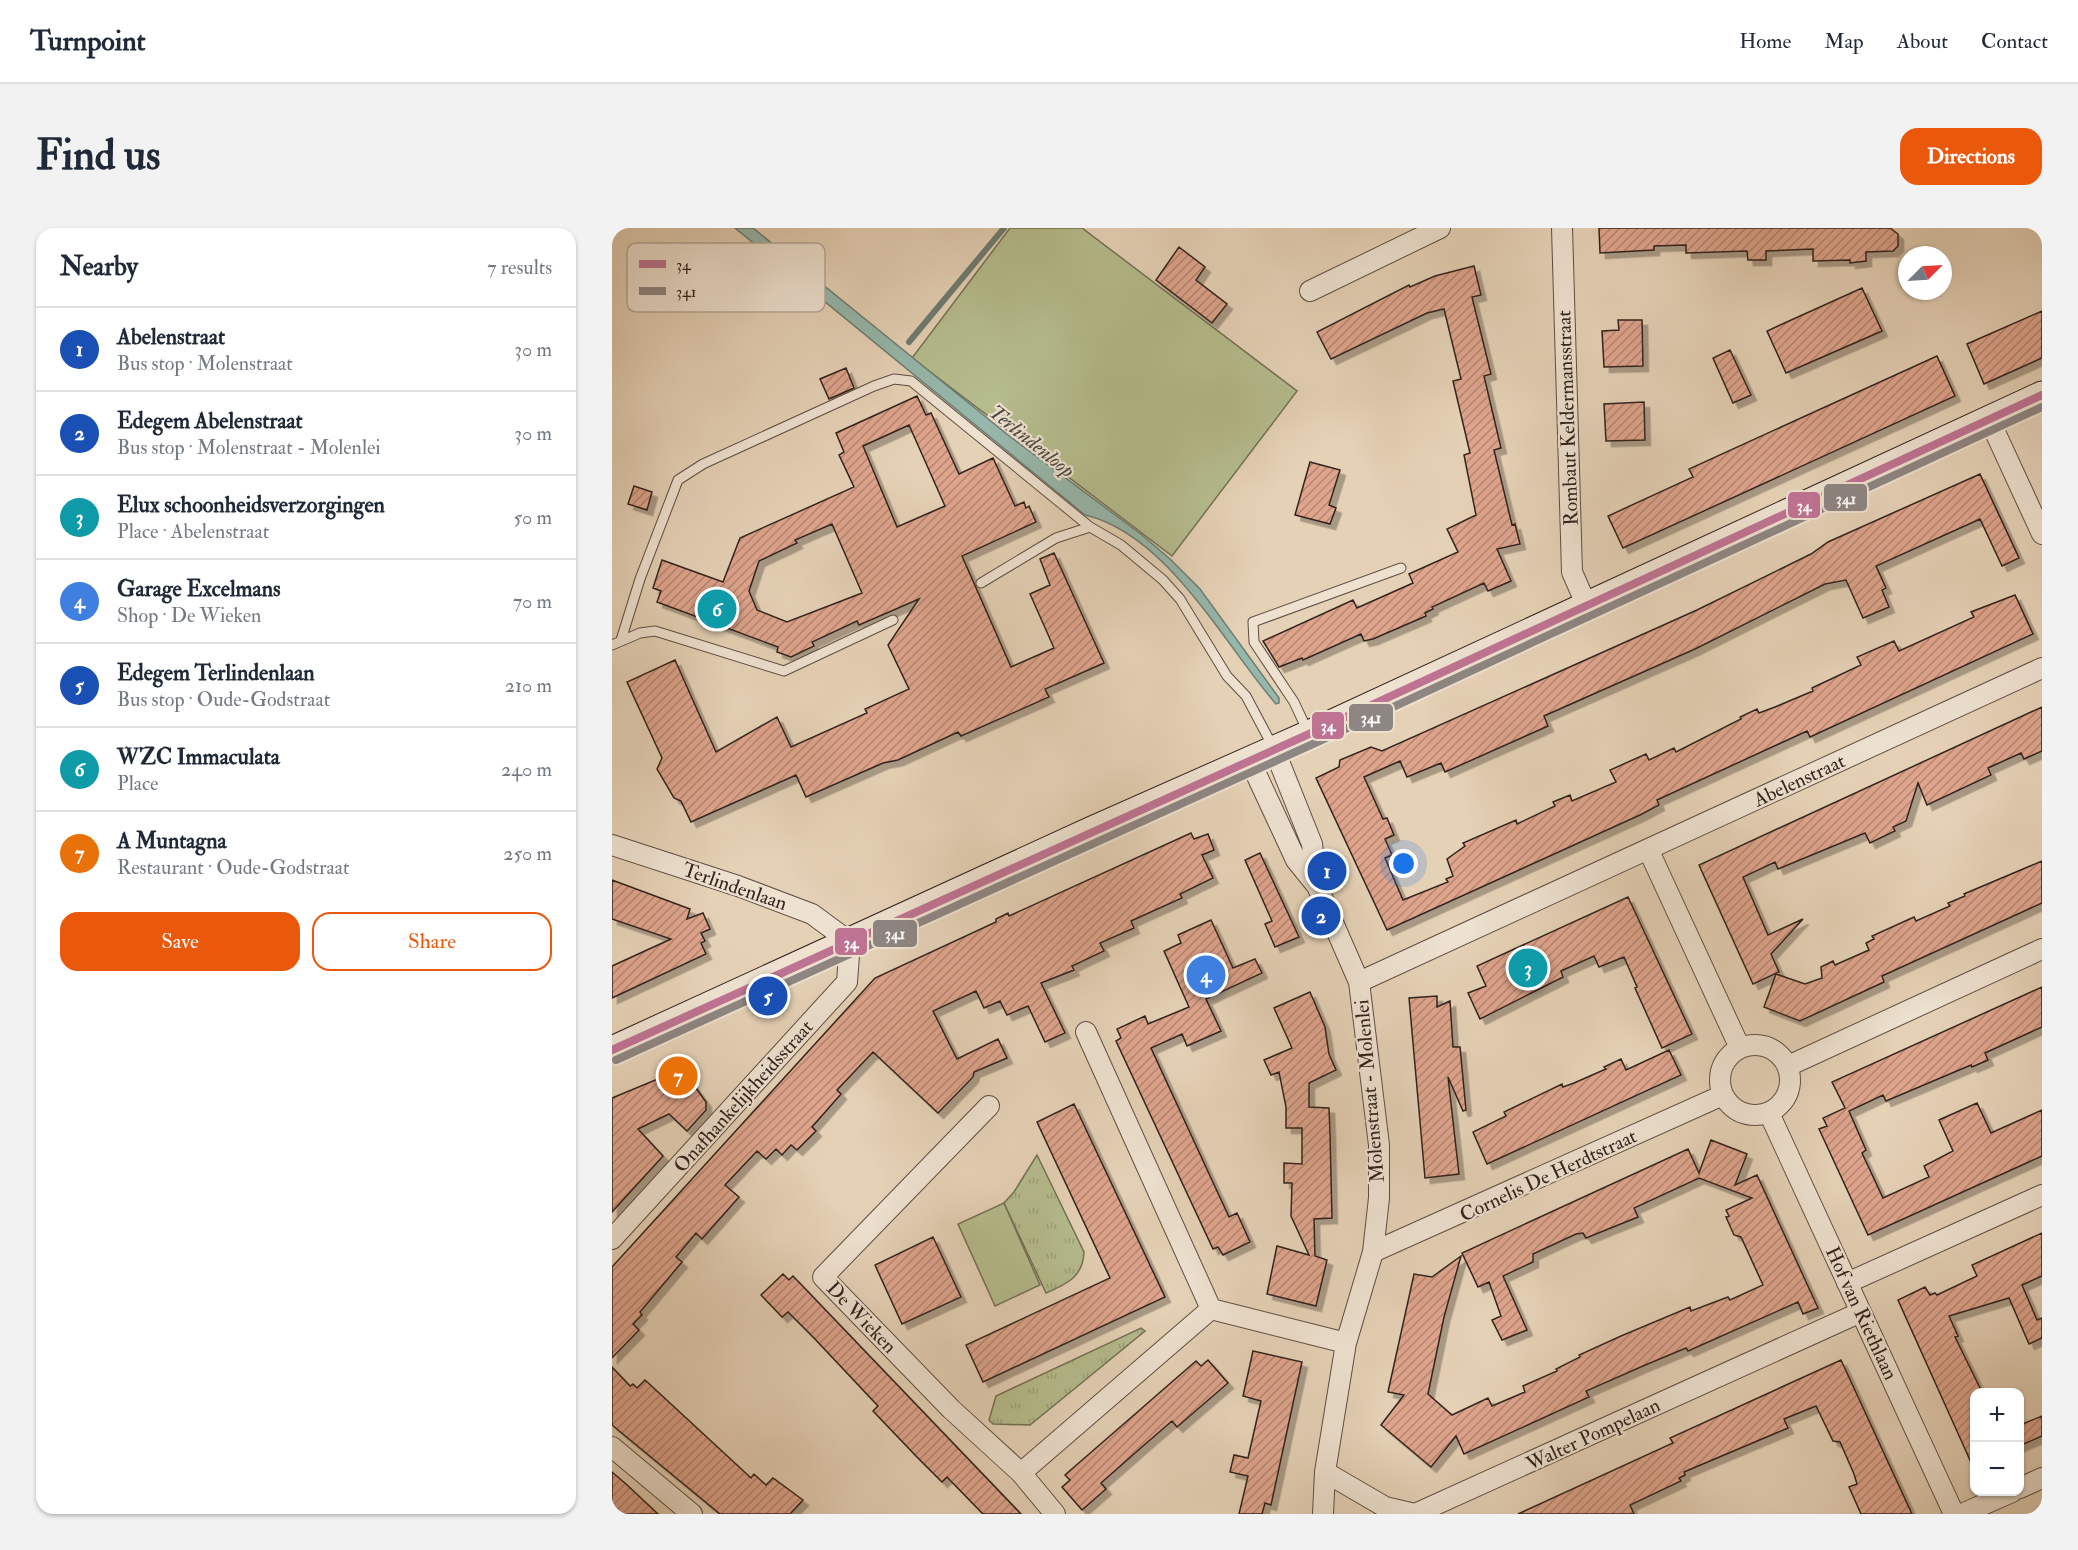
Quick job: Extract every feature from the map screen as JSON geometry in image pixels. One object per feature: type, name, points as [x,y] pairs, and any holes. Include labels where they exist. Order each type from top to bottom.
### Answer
[{"type":"street","points":[[1310,291],[1440,228]]},
{"type":"street","name":"Rombaut Keldermansstraat","points":[[1562,228],[1572,572],[1586,604]]},
{"type":"street","points":[[612,1050],[1309,734],[2042,395]]},
{"type":"street","points":[[1989,419],[2042,534]]},
{"type":"street","name":"Abelenstraat","points":[[1359,982],[2042,668]]},
{"type":"street","points":[[1262,755],[1296,860],[1317,886]]},
{"type":"street","points":[[1262,755],[1312,844],[1317,886]]},
{"type":"street","name":"Terlindenlaan","points":[[612,845],[738,886],[812,914],[850,942]]},
{"type":"street","points":[[1648,849],[1740,1048]]},
{"type":"street","name":"Molenstraat - Molenlei","points":[[1317,886],[1359,982],[1379,1145],[1379,1198],[1372,1252],[1347,1343],[1325,1472],[1323,1514]]},
{"type":"street","name":"Onafhankelijkheidsstraat","points":[[612,1239],[847,982],[850,942]]},
{"type":"street","points":[[1788,1066],[2042,949]]},
{"type":"street","points":[[1086,1032],[1211,1309]]},
{"type":"street","points":[[1753,1044],[1767,1047],[1780,1054],[1788,1066],[1791,1077],[1786,1098],[1769,1113],[1759,1116],[1737,1111],[1723,1095],[1719,1082],[1721,1068],[1729,1056],[1740,1048],[1753,1044]]},
{"type":"street","name":"Cornelis De Herdtstraat","points":[[1372,1252],[1723,1095]]},
{"type":"street","name":"De Wieken","points":[[989,1106],[822,1277],[951,1409],[1020,1473],[1055,1514]]},
{"type":"street","name":"Hof van Riethlaan","points":[[1769,1113],[1954,1514]]},
{"type":"street","points":[[1847,1283],[2042,1194]]},
{"type":"street","points":[[1211,1309],[1347,1343]]},
{"type":"street","points":[[1020,1473],[1211,1309]]},
{"type":"street","name":"Walter Pompelaan","points":[[1325,1472],[1385,1506],[1414,1514],[1861,1312]]},
{"type":"street","points":[[612,1447],[692,1514]]},
{"type":"street","points":[[2024,1486],[2042,1478]]},
{"type":"street","points":[[1962,1514],[2001,1496]]},
{"type":"lane","points":[[621,640],[643,569],[678,480],[703,464],[894,378],[911,381],[1090,526],[1121,545],[1163,580],[1180,599],[1221,668],[1246,696],[1262,755]]},
{"type":"lane","points":[[981,583],[1056,538],[1090,526]]},
{"type":"lane","points":[[1309,734],[1294,702],[1254,642],[1252,622],[1401,568]]},
{"type":"lane","points":[[612,645],[621,640],[655,631],[784,671],[894,620]]},
{"type":"green space","points":[[1010,228],[1082,228],[1297,391],[1172,556],[912,358]]},
{"type":"green space","points":[[1037,1155],[1084,1252],[1081,1268],[1077,1274],[1067,1283],[1046,1293],[1004,1203],[1014,1192]]},
{"type":"green space","points":[[1004,1203],[1040,1285],[995,1306],[958,1224]]},
{"type":"green space","points":[[1141,1328],[1145,1331],[1030,1425],[993,1424],[989,1420],[996,1396]]},
{"type":"water","points":[[735,228],[753,228],[771,243],[753,243]]},
{"type":"water","points":[[825,286],[1008,435],[1142,535],[1170,559],[1200,589],[1279,698],[1279,703],[1276,704],[1192,594],[1168,567],[1142,544],[1115,526],[1085,515],[825,302]]},
{"type":"building","points":[[1599,228],[1890,228],[1898,234],[1898,246],[1893,251],[1866,252],[1866,261],[1850,263],[1850,260],[1813,261],[1813,249],[1766,251],[1766,260],[1748,260],[1747,251],[1686,253],[1686,245],[1654,246],[1654,250],[1600,253]]},
{"type":"building","points":[[1179,247],[1205,267],[1196,280],[1227,304],[1212,323],[1156,280]]},
{"type":"building","points":[[1474,266],[1481,295],[1472,297],[1491,374],[1484,376],[1501,448],[1494,450],[1512,525],[1515,524],[1520,544],[1497,549],[1511,581],[1488,591],[1484,583],[1432,607],[1433,609],[1425,613],[1426,616],[1373,639],[1364,641],[1361,634],[1303,660],[1302,658],[1279,667],[1263,641],[1353,600],[1357,608],[1413,583],[1409,574],[1458,552],[1447,529],[1476,515],[1464,455],[1470,453],[1453,381],[1461,379],[1444,309],[1427,313],[1331,359],[1317,332],[1409,285],[1410,287],[1435,276]]},
{"type":"building","points":[[1862,288],[1882,331],[1786,373],[1767,331]]},
{"type":"building","points":[[2042,311],[2042,358],[1984,384],[1967,344]]},
{"type":"building","points":[[1618,320],[1642,320],[1643,366],[1604,367],[1602,331],[1619,330]]},
{"type":"building","points":[[1730,350],[1751,395],[1733,403],[1713,358]]},
{"type":"building","points":[[1937,356],[1955,396],[1623,548],[1608,516],[1693,477],[1689,469]]},
{"type":"building","points":[[846,368],[854,388],[829,399],[820,379]]},
{"type":"building","points":[[917,396],[926,415],[931,413],[959,474],[993,458],[1015,506],[1024,502],[1026,508],[1029,506],[1036,522],[962,556],[1011,667],[1054,648],[1030,594],[1050,585],[1040,559],[1054,553],[1104,663],[1045,689],[1049,697],[961,736],[958,732],[898,760],[883,763],[806,797],[796,775],[691,822],[681,801],[674,798],[657,769],[662,758],[627,682],[675,660],[716,752],[777,717],[791,747],[867,713],[865,709],[909,689],[888,645],[919,599],[859,625],[857,621],[812,642],[814,646],[791,657],[777,652],[778,647],[657,602],[661,591],[653,588],[662,560],[723,582],[740,538],[854,487],[839,455],[844,452],[836,433]],"holes":[[[909,425],[945,506],[897,527],[863,446]],[[832,524],[862,593],[787,622],[757,610],[749,591],[759,561],[797,543],[795,540]]]},
{"type":"building","points":[[1644,402],[1645,440],[1606,441],[1604,404]]},
{"type":"building","points":[[1310,462],[1340,470],[1329,505],[1336,508],[1330,524],[1295,515]]},
{"type":"building","points":[[1980,474],[2019,558],[2002,566],[1980,519],[1876,566],[1886,588],[1882,590],[1889,607],[1863,618],[1846,580],[1825,584],[1695,649],[1544,716],[1548,726],[1445,772],[1441,763],[1407,777],[1400,761],[1364,777],[1383,819],[1387,818],[1394,835],[1385,839],[1392,855],[1385,858],[1403,900],[1448,882],[1446,879],[1453,876],[1447,859],[1465,846],[1463,843],[1516,820],[1517,824],[1555,806],[1553,802],[1570,795],[1572,801],[1616,782],[1610,770],[1646,754],[1649,760],[1674,748],[1676,752],[1757,709],[1759,713],[1813,691],[1812,688],[1861,665],[1857,657],[1894,641],[1899,651],[1974,617],[1971,612],[2015,595],[2033,634],[1810,737],[1807,731],[1657,800],[1659,805],[1640,815],[1387,930],[1316,778],[1339,767],[1340,760],[1371,747],[1382,751],[1697,610],[1811,554],[1828,542]]},
{"type":"building","points":[[634,486],[652,492],[647,510],[628,504]]},
{"type":"building","points":[[2042,707],[2042,751],[2024,759],[2021,753],[1988,768],[1991,775],[1927,805],[1918,783],[1906,821],[1893,827],[1895,831],[1870,843],[1865,833],[1778,869],[1775,862],[1743,877],[1768,935],[1803,919],[1771,954],[1779,972],[1753,984],[1699,865]]},
{"type":"building","points":[[1191,833],[1194,839],[1208,834],[1214,850],[1202,855],[1213,878],[1180,894],[1182,898],[1131,921],[1134,928],[1100,943],[1104,951],[1072,966],[1074,970],[1041,983],[1065,1033],[1045,1042],[1028,1006],[1007,1015],[1000,1001],[984,1008],[976,991],[933,1011],[957,1059],[998,1039],[1007,1058],[974,1072],[973,1077],[938,1113],[873,1052],[837,1090],[841,1094],[812,1127],[816,1131],[797,1150],[791,1145],[782,1155],[776,1149],[766,1159],[757,1151],[725,1185],[739,1197],[702,1239],[696,1233],[676,1257],[682,1262],[640,1312],[642,1315],[633,1324],[639,1330],[612,1358],[612,1267],[875,978],[996,922],[996,919],[1008,913],[1009,916]]},
{"type":"building","points":[[1260,853],[1299,937],[1275,947],[1265,924],[1272,921],[1245,860]]},
{"type":"building","points":[[2042,861],[2042,903],[1882,976],[1884,982],[1800,1021],[1764,1007],[1776,974],[1805,984],[1822,978],[1821,967],[1833,961],[1835,965],[1869,950],[1866,943],[1874,939],[1872,936],[1914,917],[1916,921],[1950,906],[1948,903],[1965,896],[1964,894]]},
{"type":"building","points":[[612,880],[690,909],[687,919],[703,913],[710,929],[701,933],[705,941],[701,943],[706,954],[612,998],[612,966],[671,939],[612,919]]},
{"type":"building","points":[[1628,897],[1692,1034],[1662,1048],[1624,957],[1599,967],[1594,956],[1561,971],[1563,977],[1480,1019],[1468,993],[1486,986],[1477,966]]},
{"type":"building","points":[[1211,920],[1233,968],[1255,959],[1262,973],[1206,999],[1221,1031],[1187,1046],[1182,1034],[1151,1048],[1229,1217],[1237,1213],[1250,1242],[1223,1255],[1218,1247],[1213,1249],[1116,1041],[1121,1038],[1117,1029],[1145,1016],[1148,1024],[1189,1007],[1164,951],[1181,943],[1178,935]]},
{"type":"building","points":[[2042,987],[2042,1027],[1985,1053],[1988,1060],[1972,1067],[1971,1065],[1886,1101],[1883,1095],[1849,1111],[1866,1150],[1862,1153],[1883,1198],[1929,1177],[1924,1166],[1953,1151],[1939,1120],[1977,1103],[1991,1133],[2042,1110],[2042,1156],[1868,1235],[1819,1129],[1827,1126],[1823,1118],[1845,1108],[1832,1082]]},
{"type":"building","points":[[1310,992],[1325,1027],[1329,1054],[1336,1070],[1309,1083],[1309,1107],[1329,1108],[1330,1134],[1332,1218],[1314,1219],[1315,1256],[1327,1260],[1316,1306],[1267,1294],[1277,1246],[1309,1255],[1291,1216],[1292,1183],[1284,1183],[1284,1163],[1302,1164],[1302,1128],[1286,1128],[1286,1107],[1279,1072],[1271,1075],[1264,1060],[1292,1048],[1274,1008]]},
{"type":"building","points":[[1437,996],[1437,1007],[1450,1001],[1453,1047],[1460,1047],[1466,1110],[1463,1111],[1448,1077],[1459,1174],[1425,1178],[1409,998]]},
{"type":"building","points":[[1669,1050],[1681,1075],[1487,1164],[1473,1132],[1506,1116],[1504,1112],[1562,1084],[1563,1087],[1606,1069],[1604,1067],[1621,1059],[1626,1070]]},
{"type":"building","points":[[677,1071],[685,1073],[706,1102],[706,1110],[687,1131],[669,1114],[638,1129],[663,1156],[612,1212],[612,1098]]},
{"type":"building","points":[[1074,1104],[1165,1297],[983,1382],[966,1345],[1110,1278],[1037,1122]]},
{"type":"building","points":[[1711,1140],[1747,1154],[1735,1185],[1757,1175],[1818,1308],[1803,1314],[1798,1302],[1688,1351],[1686,1348],[1586,1391],[1589,1397],[1464,1454],[1456,1436],[1431,1467],[1381,1425],[1404,1395],[1388,1392],[1414,1274],[1432,1277],[1461,1256],[1444,1317],[1428,1394],[1452,1415],[1488,1398],[1492,1406],[1525,1392],[1523,1386],[1557,1371],[1556,1369],[1580,1357],[1579,1355],[1690,1307],[1691,1311],[1728,1297],[1730,1300],[1763,1285],[1741,1237],[1734,1235],[1726,1217],[1729,1216],[1726,1210],[1752,1198],[1699,1178],[1634,1208],[1638,1217],[1586,1238],[1583,1233],[1576,1234],[1533,1254],[1533,1262],[1503,1276],[1527,1330],[1502,1340],[1492,1320],[1501,1316],[1489,1282],[1478,1287],[1462,1253],[1688,1149],[1699,1173]]},
{"type":"building","points":[[2042,1233],[2042,1276],[2022,1285],[2037,1320],[2042,1318],[2042,1338],[2029,1344],[2009,1298],[1949,1316],[1958,1336],[1955,1337],[1980,1388],[1970,1388],[1970,1460],[1898,1300],[1925,1287],[1930,1295],[1935,1293],[1937,1295],[1977,1276],[1972,1265]]},
{"type":"building","points":[[933,1237],[961,1297],[902,1324],[875,1265]]},
{"type":"building","points":[[783,1274],[789,1280],[793,1276],[1021,1514],[983,1514],[947,1477],[942,1482],[916,1456],[873,1411],[878,1406],[814,1338],[788,1312],[782,1317],[761,1295]]},
{"type":"building","points":[[1253,1351],[1302,1362],[1271,1505],[1265,1503],[1262,1514],[1239,1514],[1248,1476],[1230,1472],[1234,1455],[1248,1458],[1261,1401],[1243,1396]]},
{"type":"building","points":[[1208,1360],[1228,1383],[1177,1427],[1172,1421],[1143,1446],[1101,1483],[1106,1489],[1082,1510],[1062,1487],[1070,1480],[1065,1475],[1196,1361],[1201,1366]]},
{"type":"building","points":[[1841,1360],[1912,1514],[1861,1514],[1849,1487],[1857,1484],[1854,1474],[1840,1442],[1833,1441],[1816,1406],[1784,1419],[1788,1428],[1684,1472],[1685,1475],[1679,1478],[1681,1481],[1630,1505],[1634,1514],[1518,1514],[1673,1443],[1670,1438]]},
{"type":"building","points":[[612,1367],[630,1386],[633,1384],[637,1388],[645,1380],[751,1478],[754,1474],[766,1485],[773,1478],[803,1500],[790,1514],[720,1514],[612,1425]]},
{"type":"building","points":[[2042,1416],[2042,1436],[2024,1444],[2024,1423]]},
{"type":"building","points":[[612,1472],[626,1484],[658,1514],[612,1514]]},
{"type":"waterway","points":[[909,342],[1004,228]]},
{"type":"transit line","name":"34","points":[[612,1050],[1309,734],[2042,395]]},
{"type":"transit line","name":"341","points":[[616,1060],[1313,744],[2042,407]]},
{"type":"place","name":"WZC Immaculata","points":[[717,609]]},
{"type":"place","name":"Abelenstraat","points":[[1327,871]]},
{"type":"place","name":"Edegem Abelenstraat","points":[[1321,916]]},
{"type":"place","name":"Elux schoonheidsverzorgingen","points":[[1528,968]]},
{"type":"place","name":"Garage Excelmans","points":[[1206,975]]},
{"type":"place","name":"Edegem Terlindenlaan","points":[[768,996]]},
{"type":"place","name":"A Muntagna","points":[[678,1076]]},
{"type":"water label","name":"Terlindenloop","points":[[1032,441]]}]
